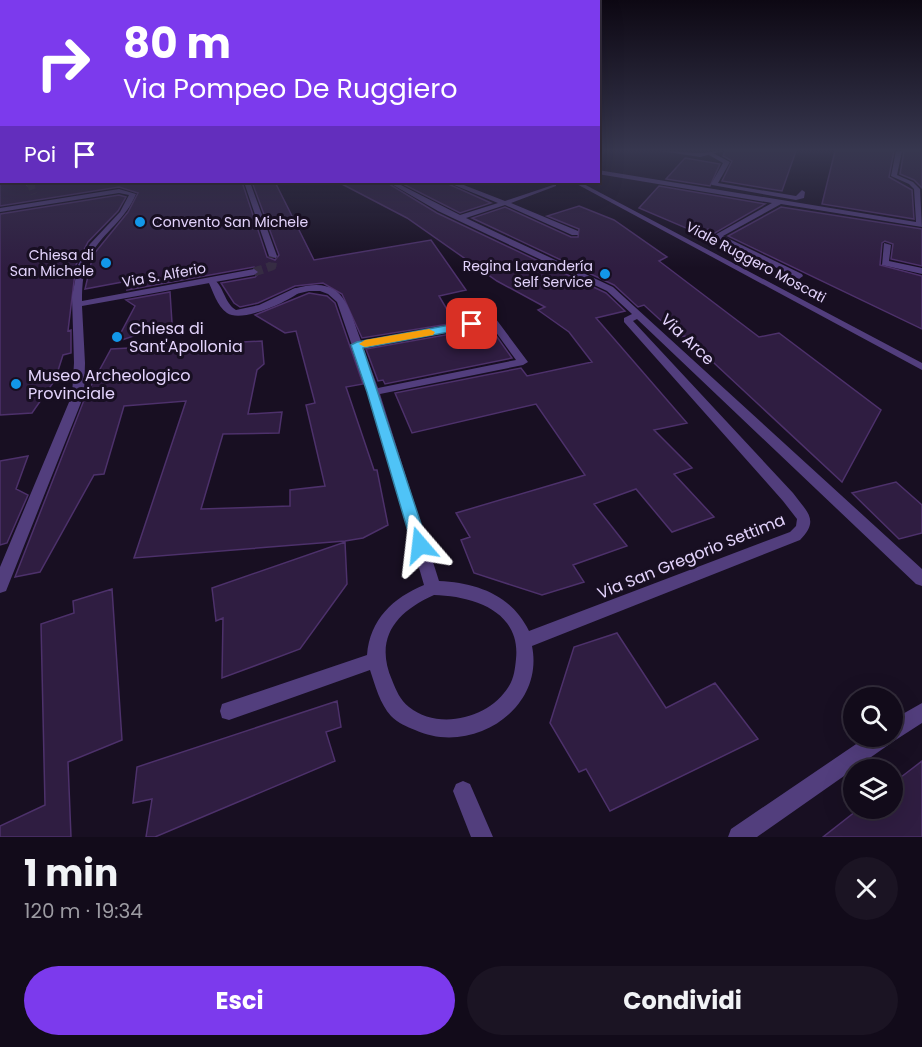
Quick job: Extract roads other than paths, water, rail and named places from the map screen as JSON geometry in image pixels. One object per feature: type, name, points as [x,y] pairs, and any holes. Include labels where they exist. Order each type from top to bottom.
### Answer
[{"type":"street","points":[[250,190],[273,256]]},
{"type":"street","name":"Via Arce","points":[[407,190],[610,289],[922,579]]},
{"type":"street","points":[[472,190],[575,233]]},
{"type":"street","points":[[462,217],[540,190]]},
{"type":"street","name":"Viale Ruggero Moscati","points":[[591,190],[922,367]]},
{"type":"street","points":[[708,190],[921,225],[917,190]]},
{"type":"street","points":[[749,190],[796,198],[800,198],[802,192]]},
{"type":"street","points":[[0,210],[119,191],[133,195],[117,221],[95,243],[83,262],[78,304],[81,375],[78,395],[0,586]]},
{"type":"street","points":[[34,195],[53,201]]},
{"type":"street","points":[[780,202],[717,236],[799,276]]},
{"type":"street","points":[[887,245],[885,263],[922,271]]},
{"type":"street","name":"Via S. Alferio","points":[[78,304],[254,272]]},
{"type":"street","points":[[212,281],[229,309],[237,313],[252,310],[296,291],[318,288],[333,293],[341,302],[374,392],[433,588]]},
{"type":"street","name":"Via San Gregorio Settima","points":[[524,641],[795,536],[803,528],[804,518],[793,502],[627,320],[638,315]]},
{"type":"street","points":[[357,345],[493,321],[523,362],[374,392]]},
{"type":"street","points":[[433,588],[476,591],[497,602],[514,619],[524,641],[526,661],[521,682],[510,701],[493,717],[471,727],[448,730],[424,725],[405,716],[390,701],[375,660],[379,636],[391,615],[408,600],[433,588]]},
{"type":"street","points":[[229,711],[375,660]]},
{"type":"street","points":[[903,725],[922,712]]},
{"type":"street","points":[[739,837],[870,747]]},
{"type":"street","points":[[463,791],[482,837]]},
{"type":"tunnel","points":[[33,190],[34,194]]},
{"type":"tunnel","points":[[254,272],[272,266],[273,256]]},
{"type":"place","name":"Convento San Michele","points":[[140,222]]},
{"type":"place","name":"Chiesa di San Michele","points":[[106,263]]},
{"type":"place","name":"Regina Lavandería Self Service","points":[[605,274]]},
{"type":"place","name":"Chiesa di Sant'Apollonia","points":[[117,337]]},
{"type":"place","name":"Museo Archeologico Provinciale","points":[[16,384]]}]
